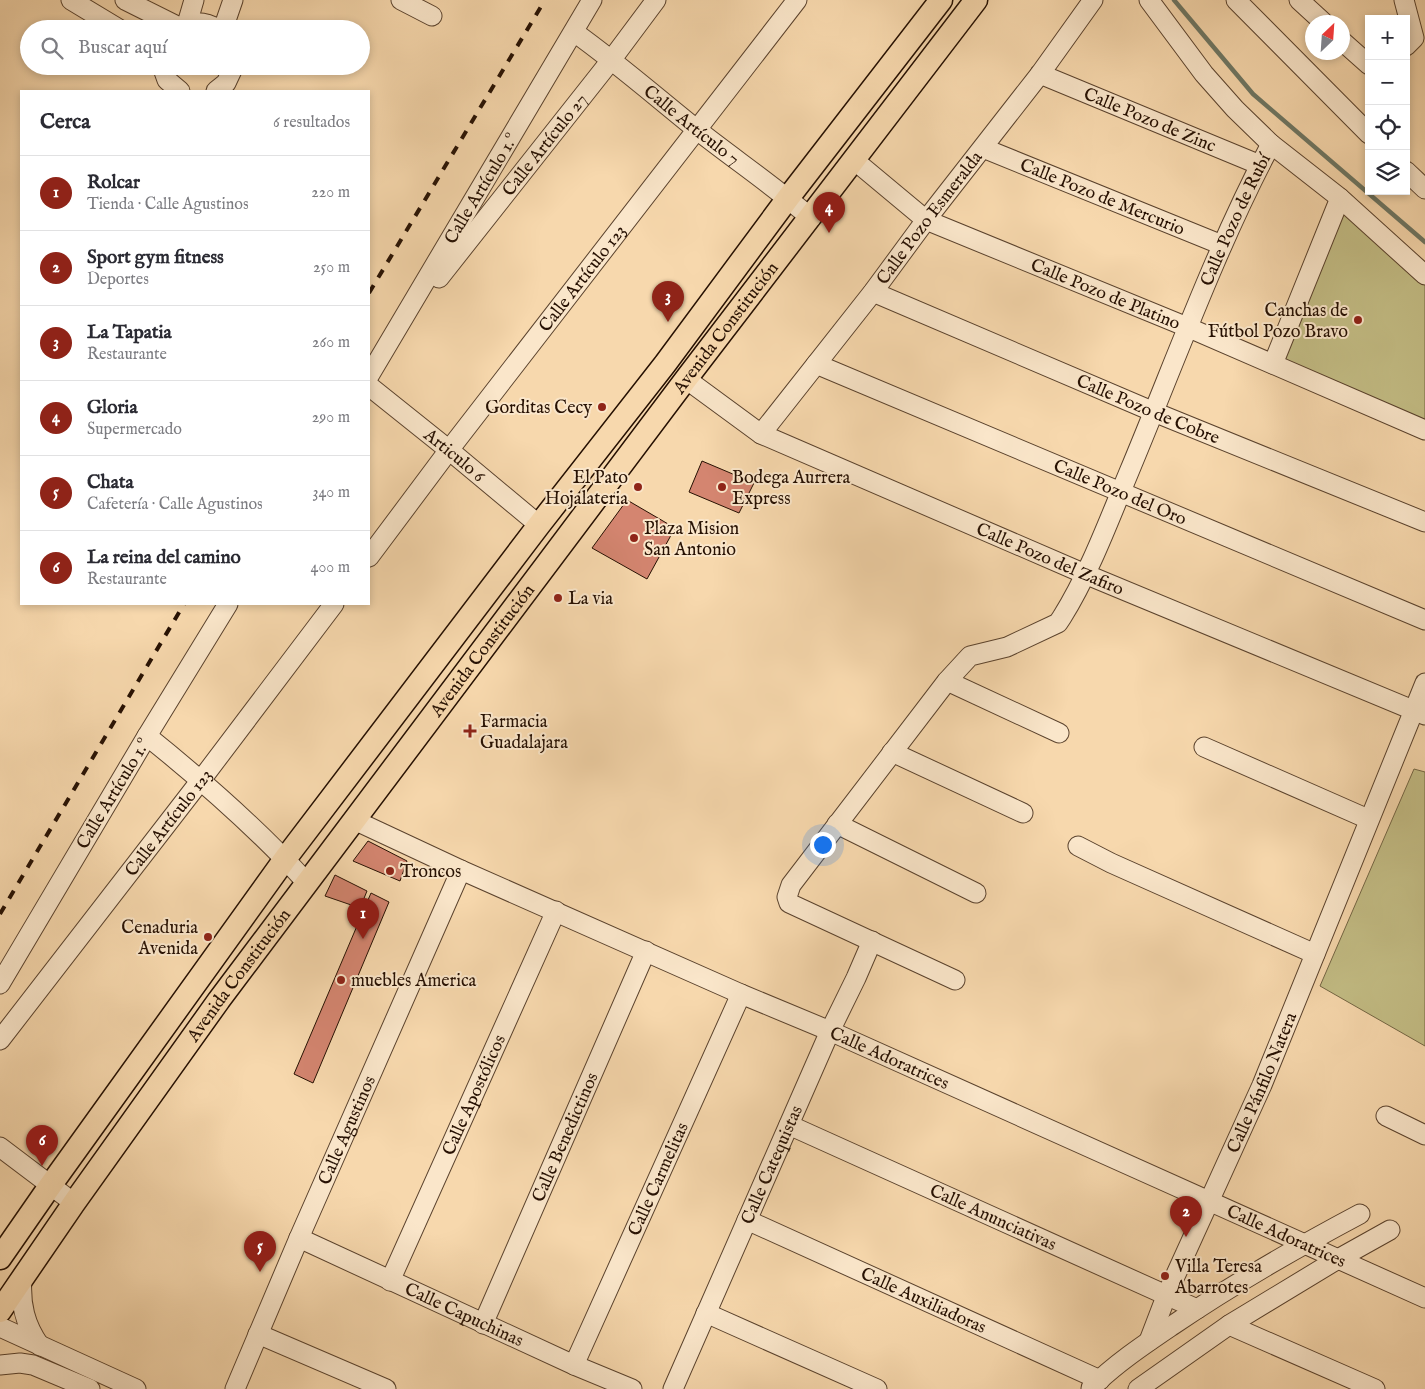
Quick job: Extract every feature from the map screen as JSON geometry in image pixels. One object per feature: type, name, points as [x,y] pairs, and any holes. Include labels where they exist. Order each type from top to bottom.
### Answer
[{"type":"main road","name":"Avenida Constitución","points":[[0,1258],[285,859],[539,525],[665,364],[788,198],[941,0]]},
{"type":"main road","name":"Avenida Constitución","points":[[0,1310],[219,1000],[686,379],[976,0]]},
{"type":"street","points":[[71,0],[104,20]]},
{"type":"street","points":[[124,0],[168,20]]},
{"type":"street","points":[[184,20],[194,0]]},
{"type":"street","points":[[225,20],[233,0]]},
{"type":"street","points":[[402,0],[432,16]]},
{"type":"street","name":"Calle Artículo 1.º","points":[[370,374],[592,0]]},
{"type":"street","name":"Calle Artículo 27","points":[[393,336],[612,59],[656,0]]},
{"type":"street","name":"Calle Artículo 123","points":[[370,556],[449,450],[797,0]]},
{"type":"street","name":"Calle Pozo Esmeralda","points":[[761,434],[873,292],[926,220],[1040,74],[1093,0]]},
{"type":"street","points":[[1149,0],[1204,74],[1235,109],[1271,144],[1340,198],[1425,274]]},
{"type":"street","points":[[1236,0],[1365,130]]},
{"type":"street","points":[[1299,0],[1315,15]]},
{"type":"street","points":[[1404,0],[1408,15]]},
{"type":"street","points":[[1410,23],[1414,38],[1410,42]]},
{"type":"street","name":"Calle Artículo 7","points":[[574,32],[612,59],[697,130],[788,198],[811,218]]},
{"type":"street","points":[[1350,48],[1365,61]]},
{"type":"street","name":"Calle Pozo de Zinc","points":[[1040,74],[1260,165]]},
{"type":"street","points":[[165,75],[167,80],[179,90]]},
{"type":"street","name":"Calle Pozo de Rubí","points":[[872,941],[789,903],[788,896],[791,885],[947,681],[970,656],[1007,647],[1058,623],[1071,604],[1154,412],[1222,245],[1271,144]]},
{"type":"street","name":"Calle Pozo de Mercurio","points":[[983,148],[1222,245]]},
{"type":"street","name":"Calle Pozo de Platino","points":[[854,160],[926,220],[1187,327],[1425,430]]},
{"type":"street","points":[[1410,175],[1425,189]]},
{"type":"street","points":[[1273,364],[1340,198]]},
{"type":"street","name":"Calle Pozo de Cobre","points":[[873,292],[1154,412],[1425,522]]},
{"type":"street","name":"Calle Pozo del Oro","points":[[816,364],[1425,620]]},
{"type":"street","name":"Calle Pozo del Zafiro","points":[[686,379],[761,434],[1084,574],[1419,713]]},
{"type":"street","name":"Articulo 6","points":[[370,387],[539,525]]},
{"type":"street","name":"Calle Artículo 1.º","points":[[0,984],[147,736],[227,605]]},
{"type":"street","name":"Calle Artículo 123","points":[[0,1040],[202,780],[333,605]]},
{"type":"street","points":[[947,681],[1059,733]]},
{"type":"street","points":[[1419,713],[1425,683]]},
{"type":"street","name":"Calle Pánfilo Natera","points":[[1149,1342],[1167,1294],[1262,1085],[1368,819],[1419,713]]},
{"type":"street","points":[[147,736],[202,780],[285,859],[307,883]]},
{"type":"street","points":[[1204,747],[1368,819]]},
{"type":"street","points":[[892,752],[1022,813]]},
{"type":"street","name":"Calle Adoratrices","points":[[354,820],[461,870],[740,994],[830,1031],[1425,1298]]},
{"type":"street","points":[[837,824],[976,893]]},
{"type":"street","points":[[1078,846],[1111,863],[1315,954]]},
{"type":"street","name":"Calle Agustinos","points":[[235,1389],[299,1238],[461,870]]},
{"type":"street","name":"Calle Apostólicos","points":[[390,1280],[556,911]]},
{"type":"street","points":[[872,941],[956,980]]},
{"type":"street","name":"Calle Catequistas","points":[[673,1389],[830,1031],[872,941]]},
{"type":"street","name":"Calle Benedictinos","points":[[483,1324],[646,951]]},
{"type":"street","name":"Calle Carmelitas","points":[[574,1365],[740,994]]},
{"type":"street","points":[[1386,1116],[1425,1135]]},
{"type":"street","name":"Calle Anunciativas","points":[[789,1125],[1197,1309]]},
{"type":"street","points":[[0,1147],[74,1203]]},
{"type":"street","points":[[1095,1384],[1149,1342],[1197,1309],[1304,1243],[1360,1214]]},
{"type":"street","name":"Calle Auxiliadoras","points":[[747,1220],[1095,1384]]},
{"type":"street","points":[[1138,1389],[1229,1325],[1390,1230]]},
{"type":"street","name":"Calle Capuchinas","points":[[299,1238],[483,1324],[632,1389]]},
{"type":"street","points":[[22,1278],[23,1308],[30,1332],[40,1346]]},
{"type":"street","points":[[706,1313],[877,1389]]},
{"type":"street","points":[[1229,1325],[1375,1389]]},
{"type":"street","points":[[0,1327],[136,1389]]},
{"type":"street","points":[[258,1334],[386,1389]]},
{"type":"street","points":[[0,1365],[20,1363],[33,1365],[90,1389]]},
{"type":"shaded area","name":"Canchas de Fútbol Pozo Bravo","points":[[1340,199],[1425,276],[1425,428],[1274,363]]},
{"type":"shaded area","points":[[1414,769],[1425,772],[1425,1046],[1320,986]]},
{"type":"building","name":"Bodega Aurrera Express","points":[[702,461],[754,483],[739,513],[689,492]]},
{"type":"building","name":"Plaza Mision San Antonio","points":[[627,500],[675,528],[647,579],[592,548]]},
{"type":"building","name":"Troncos","points":[[368,841],[407,861],[400,881],[353,861]]},
{"type":"building","points":[[335,875],[367,891],[360,908],[325,896]]},
{"type":"building","points":[[371,893],[389,902],[313,1083],[294,1074]]},
{"type":"waterway","points":[[1174,0],[1253,94],[1425,242]]},
{"type":"railway","points":[[370,291],[545,0]]},
{"type":"railway","points":[[0,914],[183,605]]},
{"type":"place","name":"Gloria","points":[[829,233]]},
{"type":"place","name":"Canchas de Fútbol Pozo Bravo","points":[[1358,320]]},
{"type":"place","name":"La Tapatia","points":[[668,322]]},
{"type":"place","name":"Gorditas Cecy","points":[[602,407]]},
{"type":"place","name":"El Pato Hojalateria","points":[[638,487]]},
{"type":"place","name":"Bodega Aurrera Express","points":[[722,487]]},
{"type":"place","name":"Plaza Mision San Antonio","points":[[634,538]]},
{"type":"place","name":"La via","points":[[558,598]]},
{"type":"place","name":"Farmacia Guadalajara","points":[[470,731]]},
{"type":"place","name":"Troncos","points":[[390,871]]},
{"type":"place","name":"Cenaduria Avenida","points":[[208,937]]},
{"type":"place","name":"Rolcar","points":[[363,939]]},
{"type":"place","name":"muebles America","points":[[341,980]]},
{"type":"place","name":"La reina del camino","points":[[42,1166]]},
{"type":"place","name":"Sport gym fitness","points":[[1186,1237]]},
{"type":"place","name":"Chata","points":[[260,1272]]},
{"type":"place","name":"Villa Teresa Abarrotes","points":[[1165,1276]]}]
